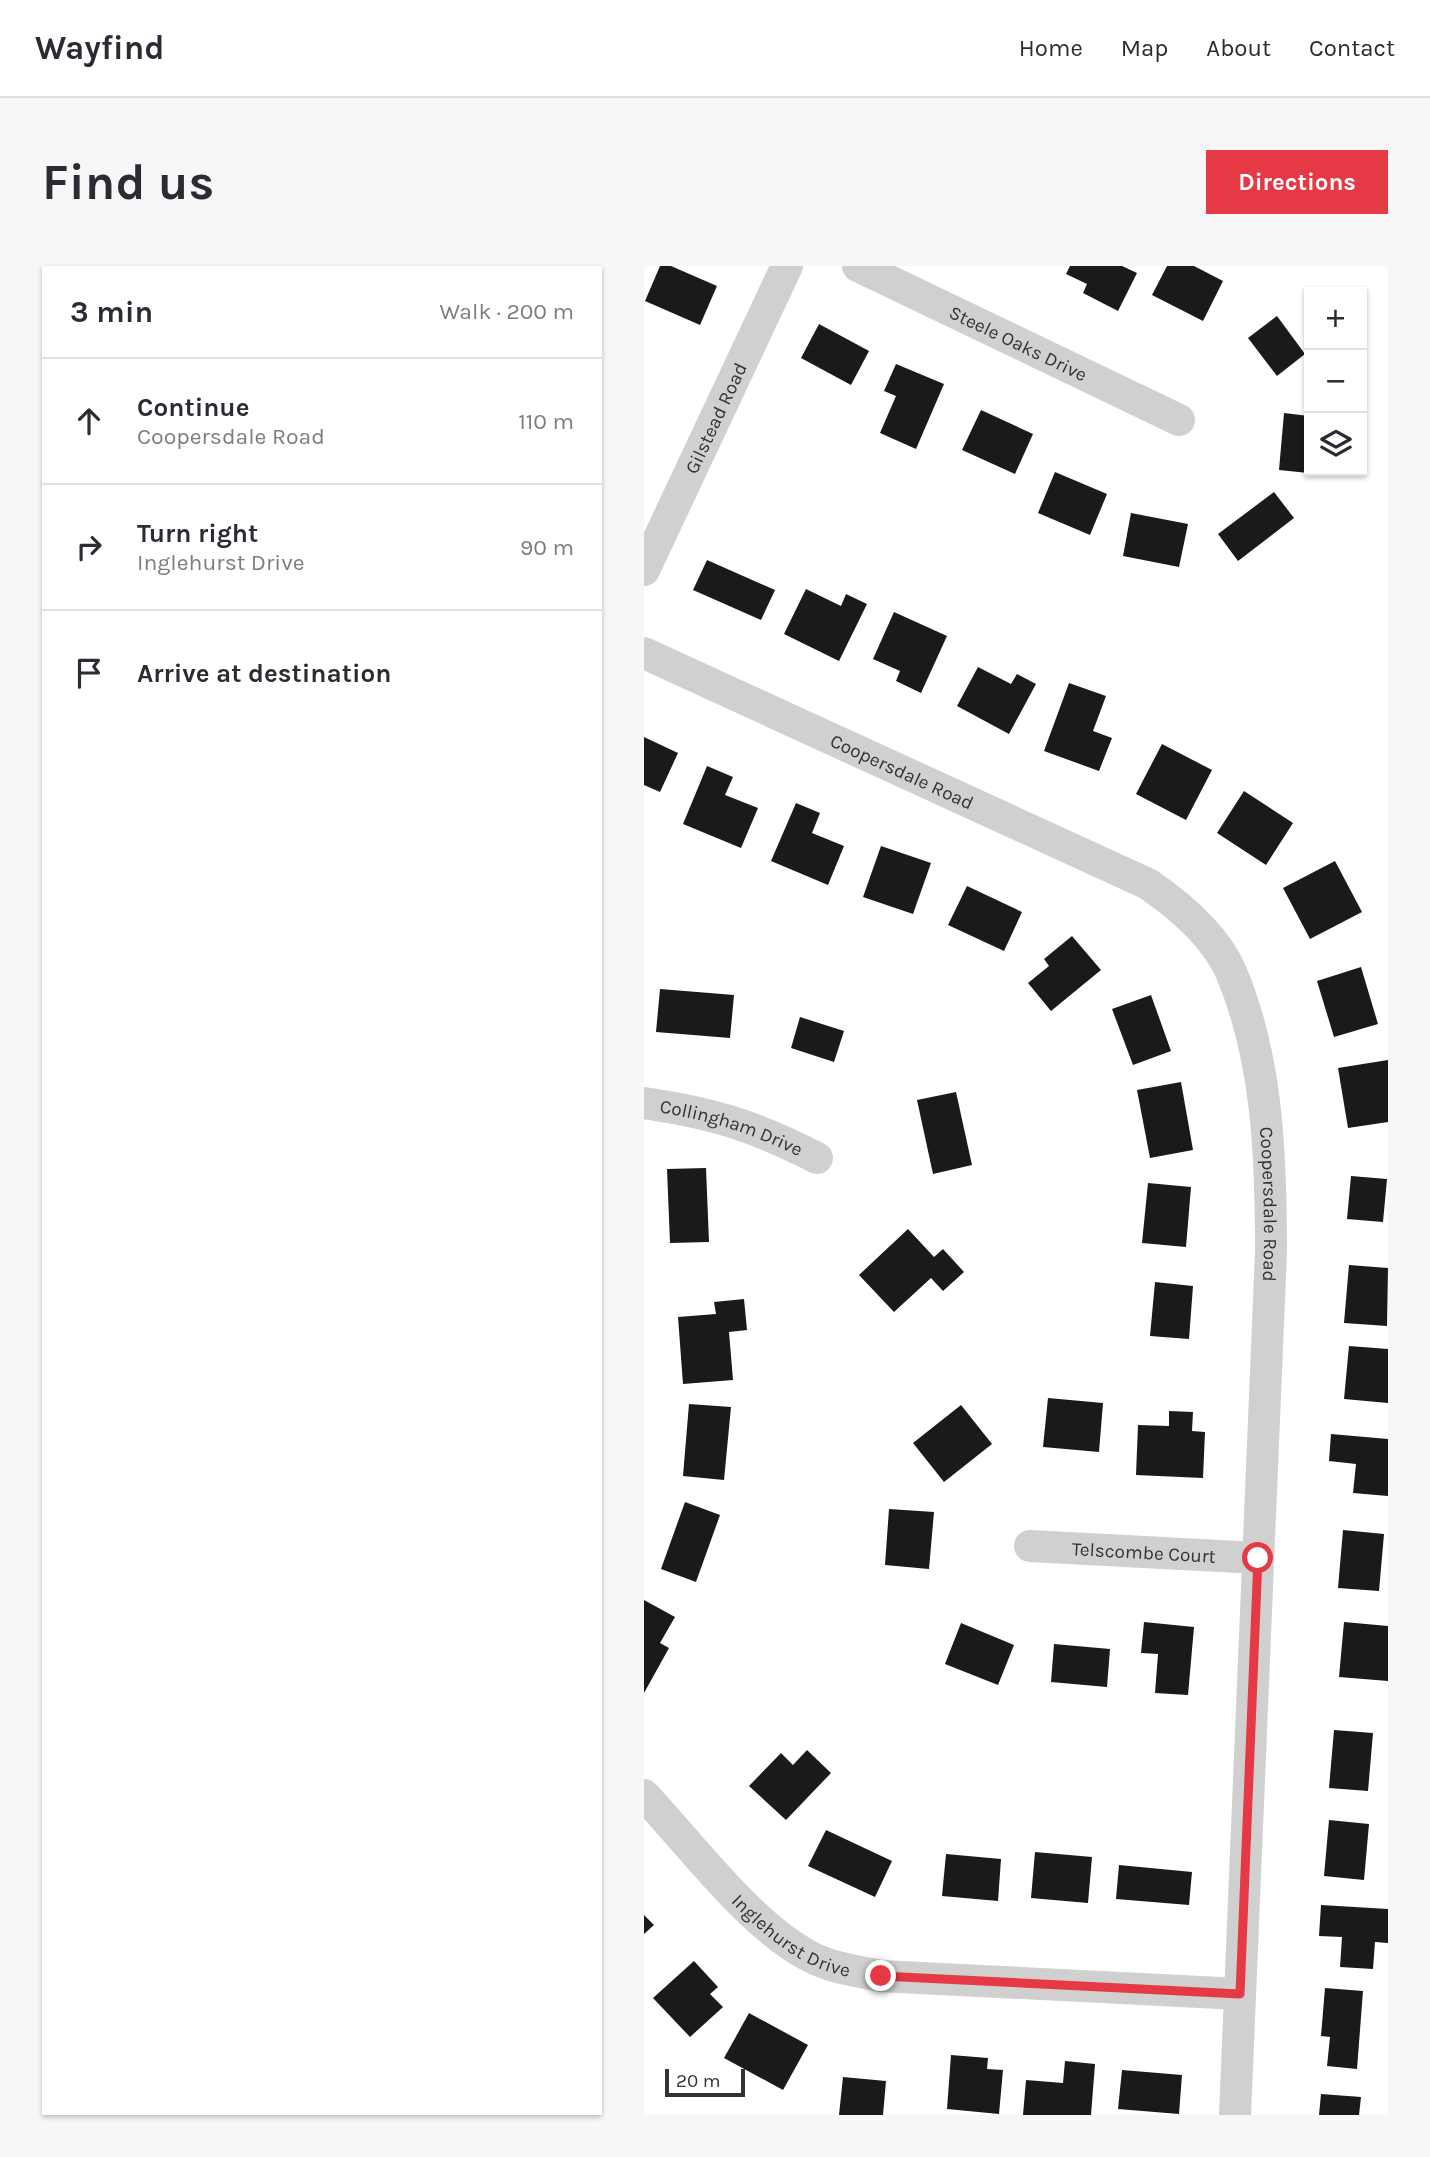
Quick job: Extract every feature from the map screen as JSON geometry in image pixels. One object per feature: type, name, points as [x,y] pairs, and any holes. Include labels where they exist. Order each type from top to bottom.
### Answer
[{"type":"street","name":"Gilstead Road","points":[[644,570],[787,266]]},
{"type":"street","name":"Steele Oaks Drive","points":[[858,266],[1179,420]]},
{"type":"street","name":"Coopersdale Road","points":[[644,653],[1148,884],[1179,905],[1231,971],[1252,1041],[1271,1158],[1271,1251],[1235,2115]]},
{"type":"street","name":"Collingham Drive","points":[[644,1103],[701,1111],[749,1125],[817,1158]]},
{"type":"street","name":"Telscombe Court","points":[[1030,1546],[1258,1558]]},
{"type":"street","name":"Inglehurst Drive","points":[[644,1795],[753,1913],[778,1935],[811,1957],[844,1969],[881,1976],[1240,1994]]},
{"type":"building","points":[[660,266],[671,266],[717,286],[700,325],[645,301]]},
{"type":"building","points":[[1070,266],[1122,266],[1137,273],[1118,311],[1083,293],[1087,284],[1066,274]]},
{"type":"building","points":[[1167,266],[1194,266],[1223,281],[1203,321],[1152,295]]},
{"type":"building","points":[[1277,316],[1304,355],[1277,376],[1248,338]]},
{"type":"building","points":[[819,324],[869,351],[851,385],[801,358]]},
{"type":"building","points":[[896,364],[944,384],[916,449],[880,433],[896,396],[884,391]]},
{"type":"building","points":[[981,410],[1033,434],[1015,474],[962,450]]},
{"type":"building","points":[[1284,413],[1304,415],[1304,473],[1279,470]]},
{"type":"building","points":[[1055,472],[1107,494],[1090,535],[1038,513]]},
{"type":"building","points":[[1274,492],[1294,518],[1238,561],[1218,534]]},
{"type":"building","points":[[1131,513],[1188,524],[1179,567],[1123,556]]},
{"type":"building","points":[[707,560],[775,590],[761,620],[693,590]]},
{"type":"building","points":[[806,589],[841,606],[846,594],[867,604],[839,661],[784,634]]},
{"type":"building","points":[[894,612],[947,636],[921,693],[896,681],[900,671],[873,659]]},
{"type":"building","points":[[978,667],[1011,684],[1017,674],[1036,684],[1009,734],[957,706]]},
{"type":"building","points":[[1069,683],[1106,696],[1093,731],[1112,738],[1099,771],[1044,751]]},
{"type":"building","points":[[644,737],[678,753],[660,792],[644,785]]},
{"type":"building","points":[[1162,744],[1212,770],[1186,820],[1136,794]]},
{"type":"building","points":[[707,766],[733,777],[725,795],[758,808],[741,848],[683,824]]},
{"type":"building","points":[[1244,791],[1293,823],[1266,865],[1217,833]]},
{"type":"building","points":[[796,803],[820,813],[812,833],[844,846],[828,885],[771,861]]},
{"type":"building","points":[[881,846],[931,863],[913,914],[863,897]]},
{"type":"building","points":[[1335,861],[1362,912],[1310,939],[1283,888]]},
{"type":"building","points":[[967,886],[1022,912],[1004,951],[948,925]]},
{"type":"building","points":[[1072,936],[1101,970],[1051,1011],[1028,983],[1049,966],[1044,959]]},
{"type":"building","points":[[1361,967],[1378,1024],[1334,1037],[1317,981]]},
{"type":"building","points":[[660,989],[734,995],[730,1038],[656,1032]]},
{"type":"building","points":[[1151,995],[1171,1051],[1133,1065],[1112,1009]]},
{"type":"building","points":[[800,1017],[844,1031],[834,1062],[791,1048]]},
{"type":"building","points":[[1388,1060],[1388,1122],[1348,1128],[1338,1068]]},
{"type":"building","points":[[1181,1082],[1193,1150],[1150,1158],[1137,1090]]},
{"type":"building","points":[[956,1092],[972,1165],[933,1174],[917,1100]]},
{"type":"building","points":[[706,1168],[709,1242],[670,1243],[667,1169]]},
{"type":"building","points":[[1351,1176],[1387,1179],[1383,1222],[1347,1219]]},
{"type":"building","points":[[1148,1183],[1191,1187],[1186,1247],[1142,1243]]},
{"type":"building","points":[[908,1229],[934,1257],[943,1249],[964,1272],[943,1291],[931,1278],[894,1312],[859,1275]]},
{"type":"building","points":[[1349,1265],[1388,1268],[1387,1326],[1344,1323]]},
{"type":"building","points":[[1155,1282],[1193,1286],[1189,1339],[1150,1336]]},
{"type":"building","points":[[744,1299],[747,1330],[729,1332],[733,1380],[683,1384],[678,1317],[716,1314],[714,1302]]},
{"type":"building","points":[[1349,1346],[1388,1349],[1388,1403],[1344,1399]]},
{"type":"building","points":[[1048,1398],[1103,1403],[1099,1452],[1043,1447]]},
{"type":"building","points":[[689,1404],[731,1407],[724,1480],[683,1476]]},
{"type":"building","points":[[961,1405],[992,1444],[944,1482],[913,1443]]},
{"type":"building","points":[[1169,1411],[1193,1412],[1192,1431],[1205,1432],[1203,1478],[1136,1475],[1138,1425],[1169,1426]]},
{"type":"building","points":[[1331,1434],[1388,1439],[1388,1496],[1353,1493],[1356,1464],[1329,1461]]},
{"type":"building","points":[[685,1502],[720,1515],[696,1582],[661,1569]]},
{"type":"building","points":[[889,1509],[934,1512],[929,1569],[885,1565]]},
{"type":"building","points":[[1343,1530],[1384,1534],[1379,1591],[1338,1588]]},
{"type":"building","points":[[644,1600],[675,1617],[660,1643],[669,1648],[644,1693]]},
{"type":"building","points":[[1144,1622],[1194,1627],[1188,1695],[1155,1693],[1158,1654],[1141,1653]]},
{"type":"building","points":[[1344,1622],[1388,1626],[1388,1681],[1339,1677]]},
{"type":"building","points":[[961,1623],[1014,1645],[998,1685],[945,1664]]},
{"type":"building","points":[[1054,1644],[1110,1649],[1107,1687],[1051,1682]]},
{"type":"building","points":[[1334,1730],[1373,1733],[1368,1791],[1329,1788]]},
{"type":"building","points":[[807,1750],[831,1773],[786,1820],[749,1786],[781,1753],[793,1765]]},
{"type":"building","points":[[1329,1820],[1369,1824],[1364,1880],[1324,1876]]},
{"type":"building","points":[[826,1830],[892,1861],[875,1897],[808,1866]]},
{"type":"building","points":[[1035,1852],[1092,1857],[1088,1903],[1031,1898]]},
{"type":"building","points":[[946,1854],[1001,1859],[998,1901],[942,1896]]},
{"type":"building","points":[[1119,1865],[1192,1872],[1189,1905],[1116,1899]]},
{"type":"building","points":[[1321,1905],[1388,1909],[1388,1943],[1375,1942],[1373,1969],[1340,1967],[1342,1937],[1319,1936]]},
{"type":"building","points":[[644,1915],[654,1925],[644,1934]]},
{"type":"building","points":[[694,1961],[718,1987],[710,1994],[723,2007],[690,2037],[653,1998]]},
{"type":"building","points":[[1325,1988],[1363,1991],[1357,2069],[1327,2066],[1330,2037],[1321,2036]]},
{"type":"building","points":[[749,2013],[808,2045],[783,2090],[724,2058]]},
{"type":"building","points":[[951,2055],[988,2058],[987,2069],[1003,2070],[999,2114],[947,2109]]},
{"type":"building","points":[[1065,2061],[1095,2064],[1091,2115],[1023,2115],[1026,2080],[1063,2083]]},
{"type":"building","points":[[1122,2070],[1182,2075],[1179,2114],[1118,2109]]},
{"type":"building","points":[[843,2077],[886,2081],[883,2115],[839,2115]]},
{"type":"building","points":[[1321,2094],[1361,2097],[1359,2115],[1319,2115]]},
{"type":"route","points":[[881,1976],[1240,1994],[1258,1558]]}]
